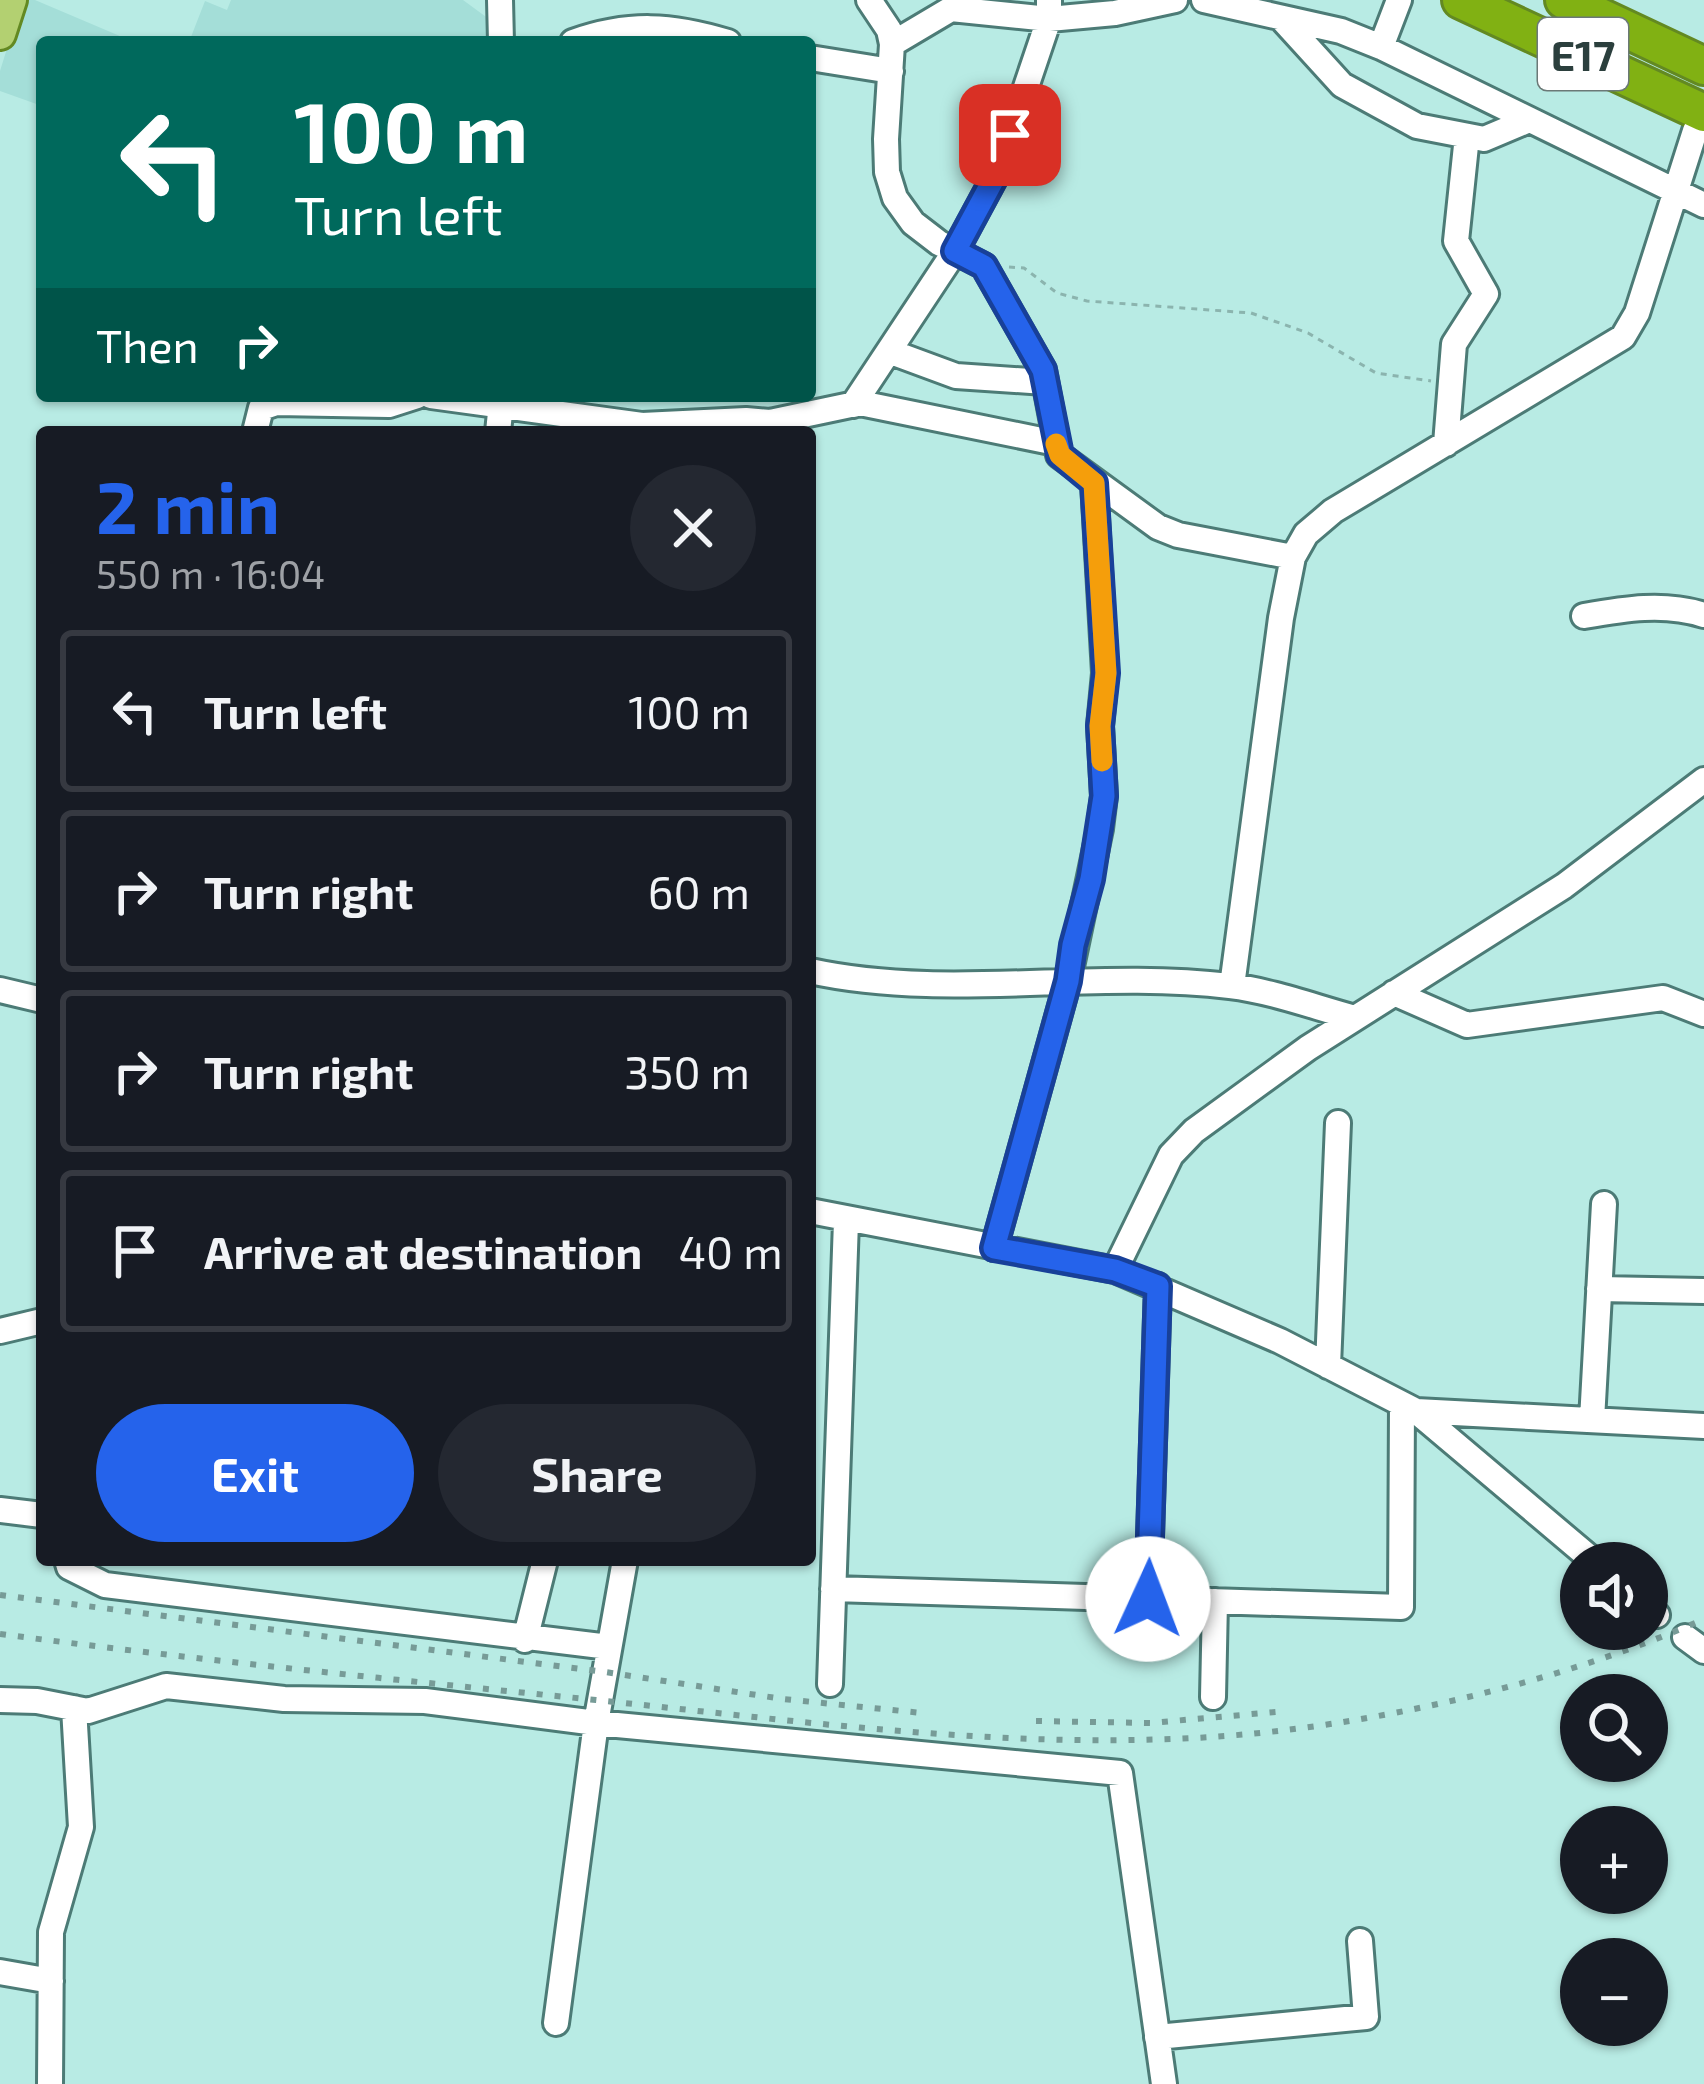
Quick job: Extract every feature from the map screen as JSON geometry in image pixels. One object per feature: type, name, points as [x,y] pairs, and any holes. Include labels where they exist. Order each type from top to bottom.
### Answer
[{"type":"highway","name":"E17","points":[[1461,0],[1700,122]]},
{"type":"highway","name":"E17","points":[[1564,0],[1704,66]]},
{"type":"street","points":[[500,0],[501,36]]},
{"type":"street","points":[[869,0],[889,30],[892,44],[886,172],[895,198],[913,224],[984,266],[1043,370],[1060,455],[1094,483],[1178,535],[1293,557]]},
{"type":"street","points":[[892,44],[951,9],[1115,13],[1174,0]]},
{"type":"street","points":[[1204,0],[1341,31],[1381,47],[1704,206]]},
{"type":"street","points":[[1381,47],[1399,1]]},
{"type":"street","points":[[854,405],[955,251],[997,173],[1049,9]]},
{"type":"street","points":[[1281,17],[1342,85],[1417,126],[1484,139],[1528,120]]},
{"type":"street","points":[[590,36],[606,30],[680,28],[707,36]]},
{"type":"street","points":[[816,59],[891,71]]},
{"type":"street","points":[[1232,986],[1293,557],[1306,534],[1334,512],[1623,337],[1637,313],[1700,122]]},
{"type":"street","points":[[1446,444],[1454,344],[1486,295],[1456,241],[1468,136]]},
{"type":"street","points":[[891,352],[956,376],[1045,382]]},
{"type":"street","points":[[256,426],[261,408],[276,403],[398,402]]},
{"type":"street","points":[[491,402],[642,425],[762,425],[854,405],[1056,443]]},
{"type":"street","points":[[736,402],[762,425]]},
{"type":"street","points":[[498,426],[501,403]]},
{"type":"street","points":[[994,1248],[1068,981],[1104,796],[1100,726],[1106,673],[1094,483]]},
{"type":"street","points":[[1584,616],[1634,607],[1704,615]]},
{"type":"street","points":[[1115,1270],[1148,1196],[1183,1143],[1256,1083],[1564,886],[1704,780]]},
{"type":"street","points":[[816,971],[945,986],[1068,981],[1232,986],[1354,1018]]},
{"type":"street","points":[[0,990],[36,999]]},
{"type":"street","points":[[1394,993],[1467,1025],[1663,998],[1704,1014]]},
{"type":"street","points":[[1328,1366],[1337,1124]]},
{"type":"street","points":[[1592,1420],[1604,1204]]},
{"type":"street","points":[[816,1213],[1115,1270],[1158,1286],[1409,1408],[1571,1542]]},
{"type":"street","points":[[830,1684],[846,1221]]},
{"type":"street","points":[[1148,1599],[1158,1286]]},
{"type":"street","points":[[1599,1289],[1704,1291]]},
{"type":"street","points":[[0,1331],[36,1322]]},
{"type":"street","points":[[1409,1408],[1704,1426]]},
{"type":"street","points":[[833,1589],[1401,1607],[1409,1408]]},
{"type":"street","points":[[0,1510],[36,1515]]},
{"type":"street","points":[[69,1566],[105,1585],[609,1648]]},
{"type":"street","points":[[525,1640],[544,1566]]},
{"type":"street","points":[[556,2023],[596,1723],[624,1566]]},
{"type":"street","points":[[1213,1696],[1215,1601]]},
{"type":"street","points":[[0,1700],[88,1711],[166,1686],[284,1699],[425,1701],[596,1723],[1120,1773],[1164,2084]]},
{"type":"street","points":[[50,2084],[51,1932],[81,1827],[74,1708]]},
{"type":"street","points":[[1157,2037],[1366,2018],[1360,1940]]},
{"type":"street","points":[[0,1972],[51,1981]]},
{"type":"path","points":[[984,266],[1024,268],[1057,293],[1087,301],[1251,313],[1308,333],[1376,373],[1450,384]]},
{"type":"shaded area","points":[[22,0],[35,0],[120,36],[36,36],[36,104],[0,91],[0,71]]},
{"type":"shaded area","points":[[231,0],[463,0],[493,22],[493,36],[191,36],[205,1],[227,10]]},
{"type":"railway","points":[[0,1595],[783,1699],[922,1713]]},
{"type":"railway","points":[[0,1634],[826,1724],[980,1737],[1134,1740],[1272,1732],[1398,1712],[1526,1682],[1704,1619]]},
{"type":"railway","points":[[1036,1721],[1150,1723],[1287,1711]]},
{"type":"slow traffic","points":[[1056,444],[1060,455],[1094,483],[1106,673],[1102,761]]},
{"type":"route","points":[[1010,135],[997,173],[955,251],[984,266],[1043,370],[1060,455],[1094,483],[1106,673],[1100,726],[1104,796],[1091,879],[1068,981],[994,1248],[1115,1270],[1158,1286],[1148,1599]]}]
